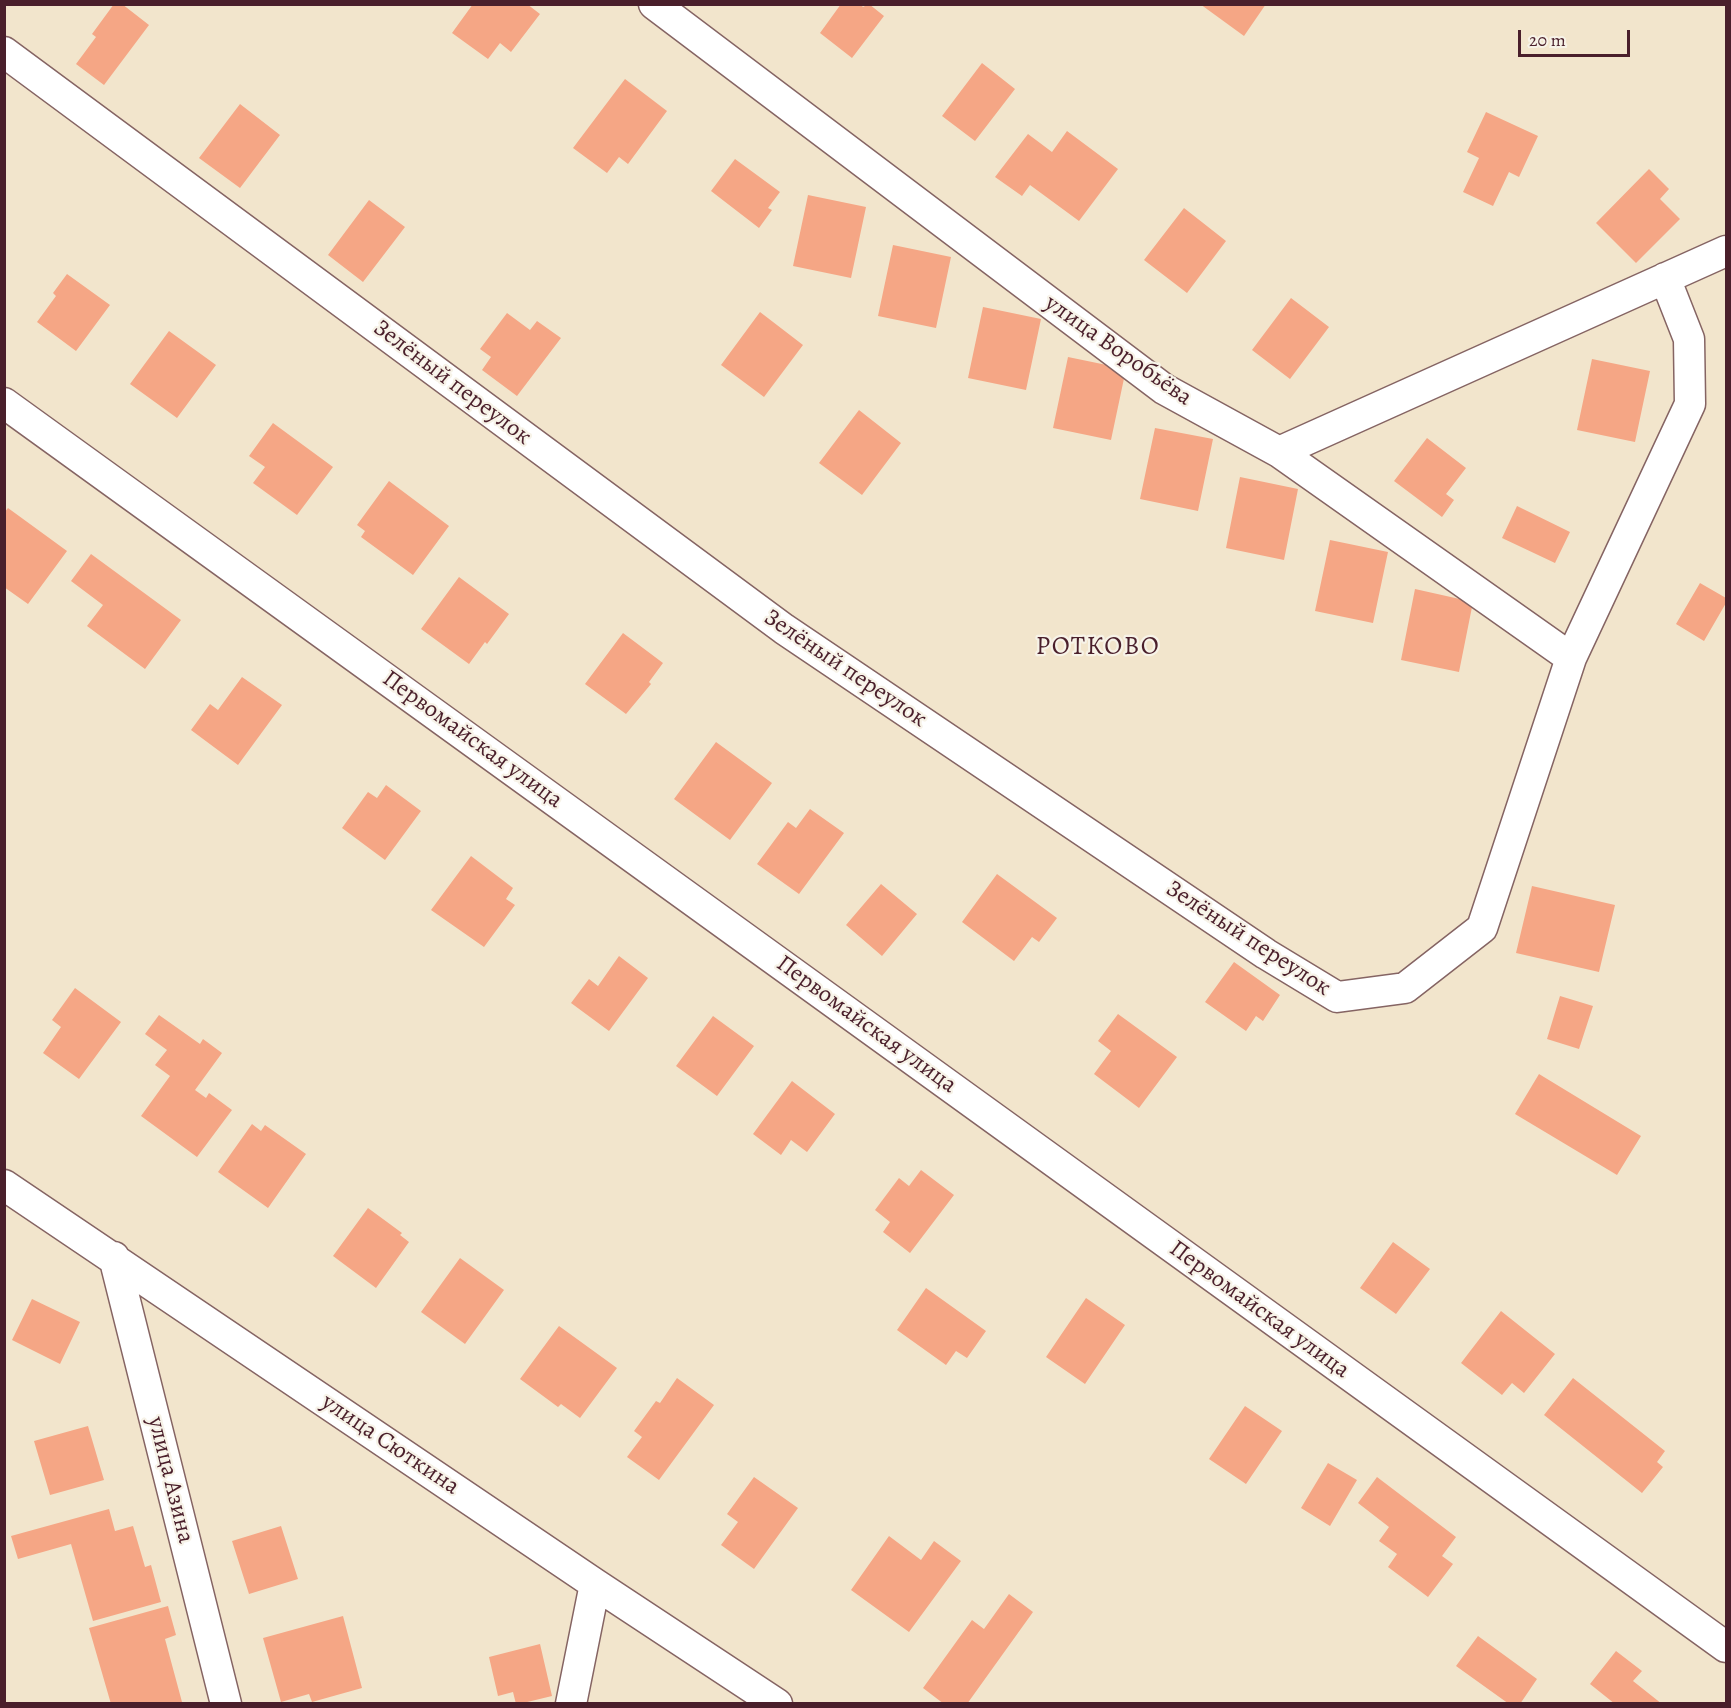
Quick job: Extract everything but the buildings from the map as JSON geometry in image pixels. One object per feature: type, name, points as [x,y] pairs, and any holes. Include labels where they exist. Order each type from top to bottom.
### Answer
[{"type":"street","name":"улица Воробьёва","points":[[654,4],[1164,389],[1279,452],[1571,658]]},
{"type":"street","name":"Зелёный переулок","points":[[4,52],[784,629],[1266,954],[1337,997],[1405,988],[1482,928],[1571,658],[1690,404],[1689,339],[1665,278]]},
{"type":"street","points":[[1279,452],[1726,251]]},
{"type":"street","name":"Первомайская улица","points":[[4,403],[1726,1647]]},
{"type":"street","name":"улица Сюткина","points":[[4,1185],[777,1704]]},
{"type":"street","name":"улица Азина","points":[[114,1257],[226,1704]]},
{"type":"street","points":[[571,1704],[596,1584]]},
{"type":"district","name":"РОТКОВО","points":[[1098,648]]}]
